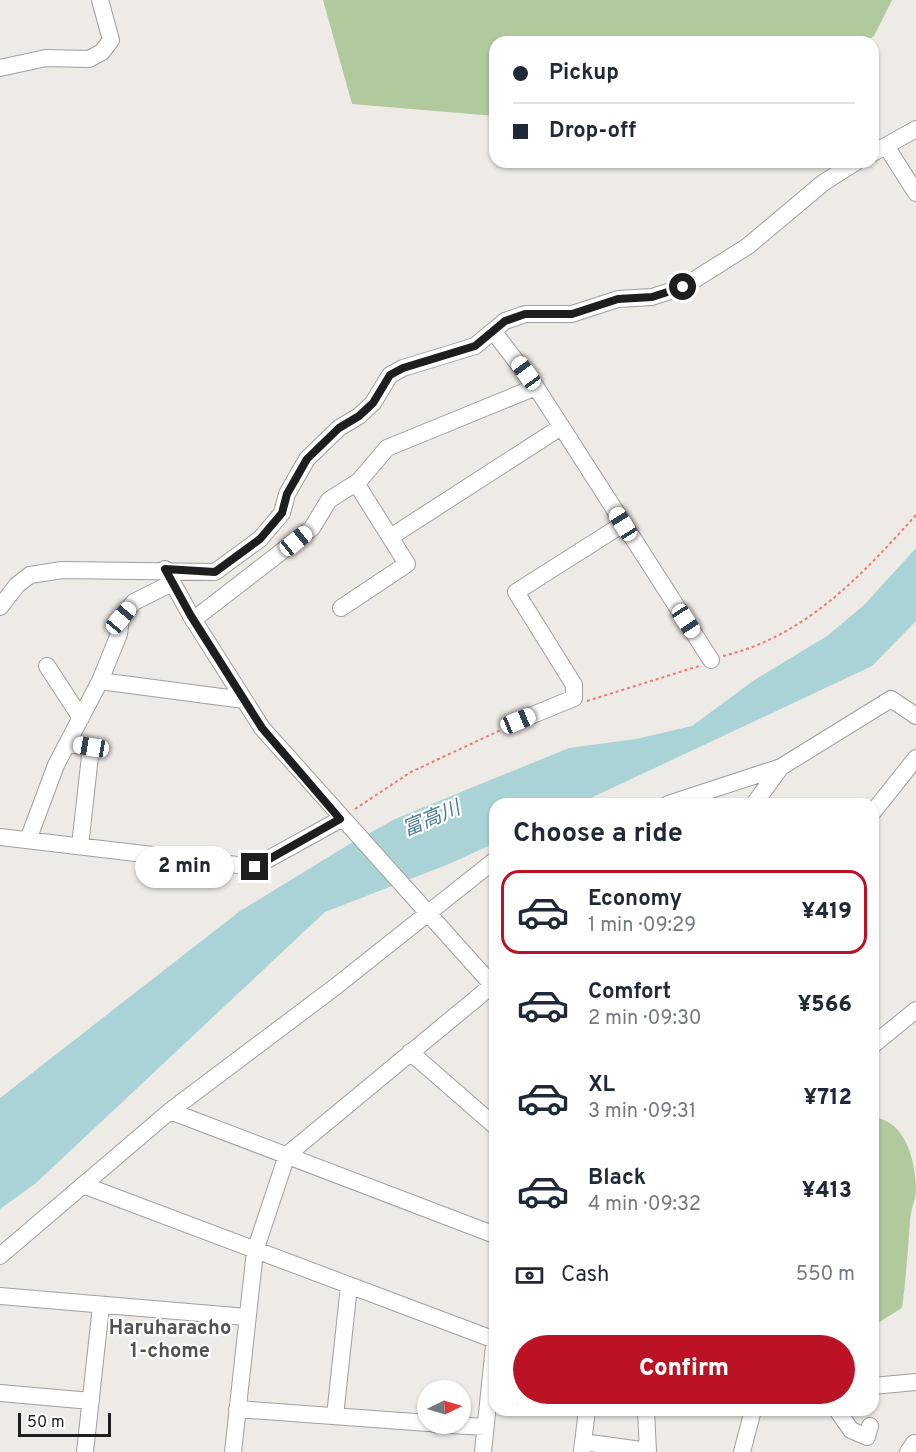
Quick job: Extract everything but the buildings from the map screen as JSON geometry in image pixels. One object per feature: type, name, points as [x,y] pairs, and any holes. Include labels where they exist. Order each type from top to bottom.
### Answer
[{"type":"street","points":[[0,68],[46,58],[89,59],[102,52],[111,40],[100,0]]},
{"type":"street","points":[[916,129],[880,149],[916,193]]},
{"type":"street","points":[[0,607],[18,585],[30,576],[62,570],[169,576],[215,572],[260,539],[282,513],[287,494],[307,459],[322,443],[373,403],[390,375],[403,368],[475,346],[505,321],[525,314],[572,314],[618,299],[652,297],[683,287],[748,246],[823,183],[847,168]]},
{"type":"street","points":[[493,331],[536,387],[711,660]]},
{"type":"street","points":[[193,620],[312,528],[329,500],[356,483],[387,448],[536,387]]},
{"type":"street","points":[[392,536],[561,427]]},
{"type":"street","points":[[341,608],[407,564],[392,536],[356,483]]},
{"type":"street","points":[[518,721],[574,698],[574,685],[516,592],[623,524]]},
{"type":"street","points":[[169,576],[193,620],[262,728],[489,981]]},
{"type":"street","points":[[28,840],[68,744],[100,681],[119,634],[121,618],[134,602],[169,576]]},
{"type":"street","points":[[47,666],[81,718]]},
{"type":"street","points":[[100,681],[244,700]]},
{"type":"street","points":[[686,798],[781,767],[891,699],[916,716]]},
{"type":"street","points":[[68,744],[91,747],[80,846]]},
{"type":"street","points":[[879,804],[916,758]]},
{"type":"street","points":[[758,798],[781,767]]},
{"type":"street","points":[[0,837],[255,867],[346,822]]},
{"type":"street","points":[[0,1256],[170,1111],[335,987],[423,908],[489,864]]},
{"type":"street","points":[[233,1452],[255,1251],[287,1155],[489,990]]},
{"type":"street","points":[[879,1040],[916,1010]]},
{"type":"street","points":[[411,1052],[489,1121]]},
{"type":"street","points":[[170,1111],[489,1233]]},
{"type":"street","points":[[83,1185],[349,1286],[489,1336]]},
{"type":"street","points":[[335,1416],[349,1286]]},
{"type":"street","points":[[0,1296],[247,1317]]},
{"type":"street","points":[[85,1452],[100,1306]]},
{"type":"street","points":[[879,1385],[916,1382]]},
{"type":"street","points":[[483,1452],[489,1391]]},
{"type":"street","points":[[0,1394],[91,1401]]},
{"type":"street","points":[[237,1409],[417,1422]]},
{"type":"street","points":[[585,1416],[582,1447],[648,1452],[646,1416]]},
{"type":"street","points":[[742,1452],[751,1416]]},
{"type":"street","points":[[841,1416],[850,1430],[867,1437],[870,1426]]},
{"type":"street","points":[[471,1426],[485,1427]]},
{"type":"path","points":[[587,701],[689,671],[711,660],[751,649],[788,631],[856,580],[916,515]]},
{"type":"path","points":[[346,822],[411,772],[518,721]]},
{"type":"green space","points":[[323,0],[892,0],[874,36],[489,36],[489,115],[352,104]]},
{"type":"green space","points":[[879,1118],[894,1126],[902,1135],[911,1157],[916,1181],[902,1308],[879,1322]]},
{"type":"water","name":"富高川","points":[[916,548],[916,621],[872,666],[591,798],[489,798],[489,846],[449,864],[325,912],[36,1183],[0,1209],[0,1098],[240,911],[395,819],[569,748],[636,739],[692,726],[753,681],[827,636],[864,605]]},
{"type":"district","name":"Haruharacho 1-chome","points":[[170,1338]]},
{"type":"route","points":[[255,867],[340,819],[262,728],[191,616],[165,569],[215,572],[260,539],[282,513],[287,494],[307,459],[339,428],[359,416],[373,403],[390,375],[403,368],[475,346],[505,321],[525,314],[572,314],[618,299],[652,297],[683,287]]}]
